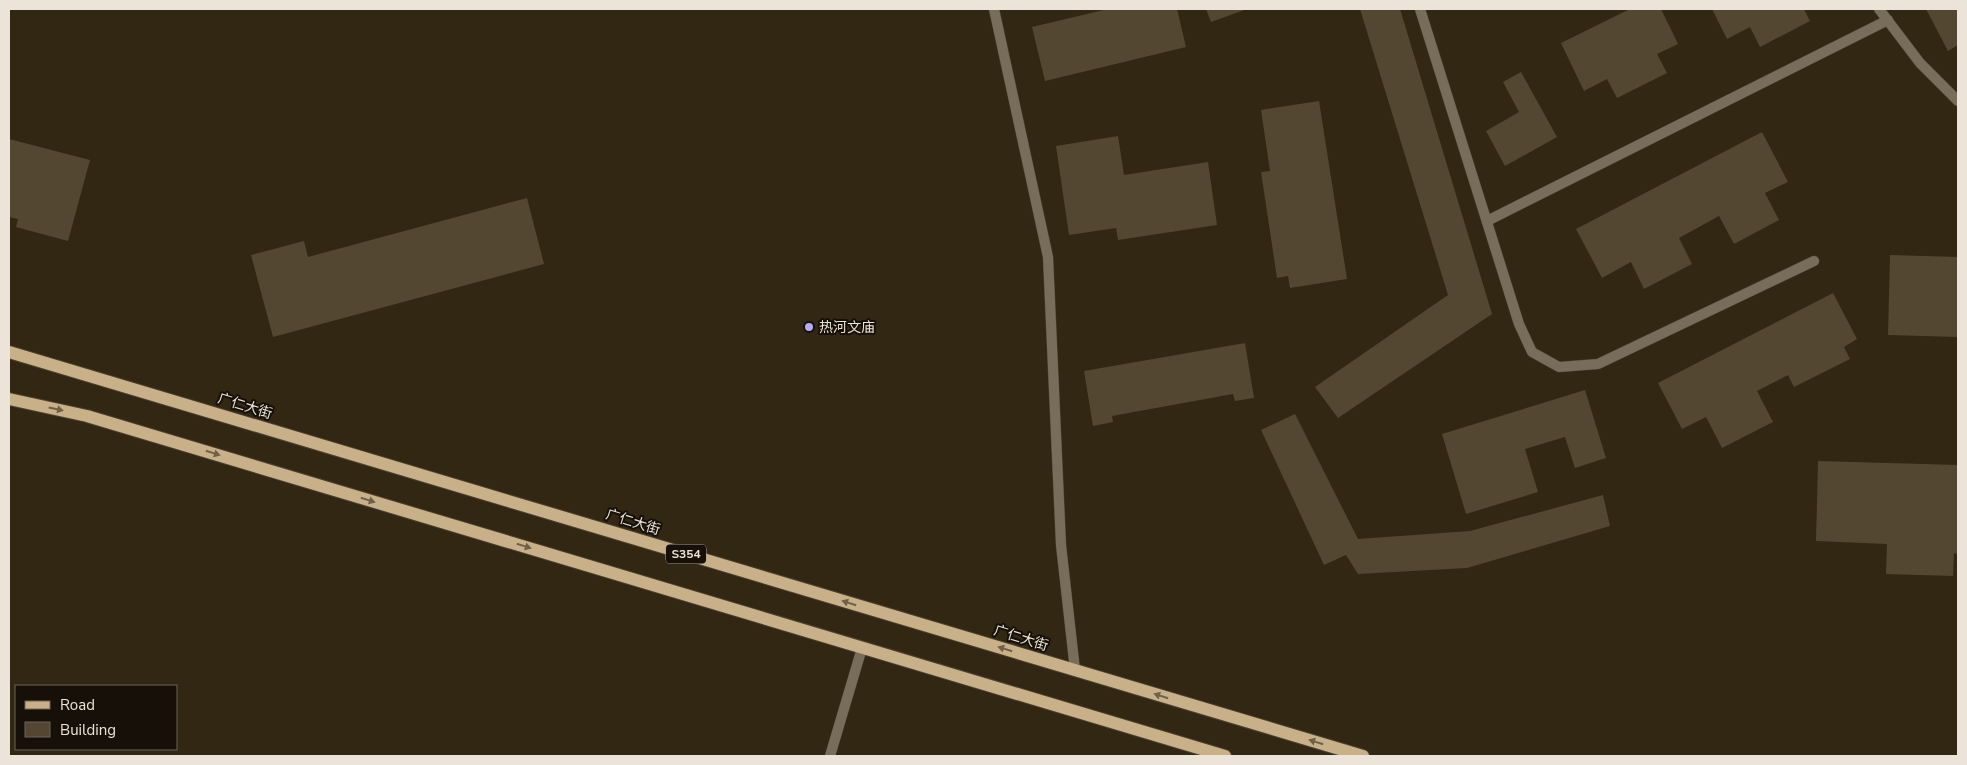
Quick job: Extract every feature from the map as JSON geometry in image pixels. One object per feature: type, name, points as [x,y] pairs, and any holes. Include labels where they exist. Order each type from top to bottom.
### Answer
[{"type":"main road","name":"广仁大街","points":[[9,352],[1363,756]]},
{"type":"main road","points":[[9,399],[88,416],[1225,756]]},
{"type":"street","points":[[994,9],[1048,257],[1061,545],[1075,670]]},
{"type":"street","points":[[1420,9],[1519,324],[1532,352],[1559,367],[1598,364],[1814,261]]},
{"type":"street","points":[[1878,9],[1920,63],[1958,101]]},
{"type":"street","points":[[1487,221],[1888,20]]},
{"type":"street","points":[[830,756],[862,648]]},
{"type":"building","points":[[1108,9],[1177,9],[1186,47],[1045,81],[1032,27]]},
{"type":"building","points":[[1206,9],[1247,9],[1211,22]]},
{"type":"building","points":[[1360,9],[1400,9],[1492,314],[1338,418],[1315,387],[1448,295]]},
{"type":"building","points":[[1630,9],[1661,9],[1678,44],[1657,54],[1667,73],[1617,98],[1607,79],[1584,91],[1561,43]]},
{"type":"building","points":[[1712,9],[1804,9],[1810,21],[1760,47],[1750,27],[1727,39]]},
{"type":"building","points":[[1926,9],[1958,9],[1958,45],[1948,51]]},
{"type":"building","points":[[1521,72],[1557,137],[1505,166],[1486,131],[1519,112],[1503,82]]},
{"type":"building","points":[[1319,101],[1347,279],[1290,288],[1288,276],[1277,278],[1261,172],[1270,171],[1261,110]]},
{"type":"building","points":[[1762,132],[1788,182],[1765,193],[1779,220],[1734,244],[1719,216],[1679,238],[1692,264],[1644,289],[1631,262],[1602,278],[1576,229]]},
{"type":"building","points":[[1118,136],[1124,175],[1208,162],[1217,225],[1118,240],[1116,228],[1069,235],[1056,146]]},
{"type":"building","points":[[9,139],[90,160],[68,241],[16,227],[18,219],[9,217]]},
{"type":"building","points":[[527,198],[544,264],[273,337],[251,255],[304,241],[308,257]]},
{"type":"building","points":[[1890,255],[1958,257],[1958,337],[1888,335]]},
{"type":"building","points":[[1833,293],[1857,339],[1844,347],[1850,359],[1794,387],[1788,375],[1757,391],[1773,422],[1722,448],[1706,417],[1682,429],[1658,383]]},
{"type":"building","points":[[1245,343],[1254,398],[1235,401],[1233,394],[1112,416],[1113,422],[1093,426],[1084,371]]},
{"type":"building","points":[[1585,390],[1606,458],[1575,468],[1565,437],[1525,449],[1538,492],[1466,514],[1442,434]]},
{"type":"building","points":[[1295,414],[1358,539],[1470,531],[1603,495],[1610,526],[1467,568],[1358,574],[1346,555],[1324,565],[1261,430]]},
{"type":"building","points":[[1818,461],[1958,465],[1958,554],[1954,553],[1953,576],[1886,574],[1887,544],[1816,541]]},
{"type":"place","name":"热河文庙","points":[[809,327]]}]
